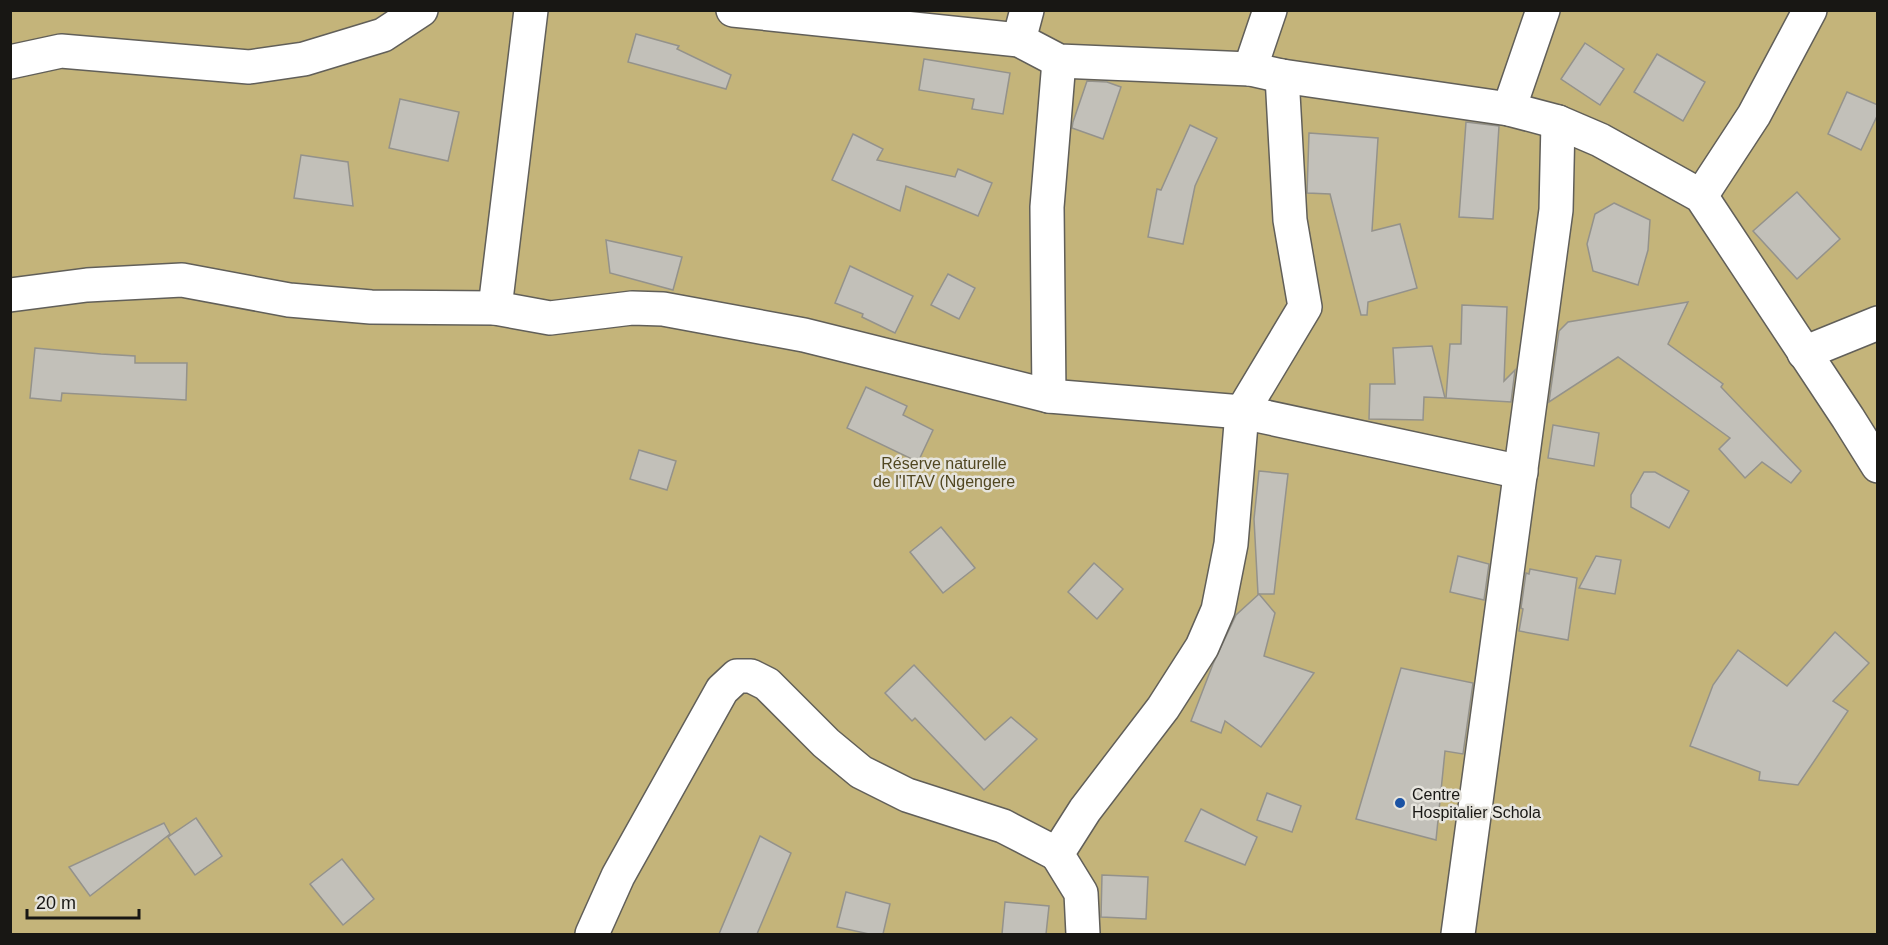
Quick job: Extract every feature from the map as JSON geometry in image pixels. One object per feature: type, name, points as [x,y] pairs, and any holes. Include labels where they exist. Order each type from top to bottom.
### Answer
[{"type":"street","points":[[10,62],[61,51],[249,67],[304,59],[383,35],[421,10]]},
{"type":"street","points":[[495,308],[531,10]]},
{"type":"street","points":[[733,10],[1023,25],[1059,61],[1250,69],[1282,76],[1509,109],[1558,123],[1600,140],[1701,196],[1878,466]]},
{"type":"street","points":[[1250,69],[1270,10]]},
{"type":"street","points":[[1509,109],[1543,10]]},
{"type":"street","points":[[1701,196],[1754,115],[1810,10]]},
{"type":"street","points":[[1049,396],[1047,207],[1059,61]]},
{"type":"street","points":[[1057,854],[1085,810],[1163,708],[1202,647],[1218,610],[1231,544],[1242,412],[1305,307],[1290,220],[1282,76]]},
{"type":"street","points":[[1458,934],[1556,210],[1558,123]]},
{"type":"street","points":[[10,295],[87,285],[182,280],[289,300],[371,307],[495,308],[550,318],[632,308],[663,309],[804,335],[1049,396],[1242,412],[1521,472]]},
{"type":"street","points":[[1804,353],[1878,323]]},
{"type":"street","points":[[592,934],[618,876],[716,700],[722,690],[737,676],[752,676],[767,684],[826,743],[861,772],[907,795],[1004,826],[1057,854],[1081,893],[1083,934]]},
{"type":"green space","name":"Réserve naturelle de l'ITAV (Ngengere","points":[[11,11],[1877,11],[1877,934],[11,934]]},
{"type":"building","points":[[636,34],[679,46],[677,49],[731,75],[726,89],[628,62]]},
{"type":"building","points":[[1585,43],[1624,69],[1600,105],[1561,79]]},
{"type":"building","points":[[1657,54],[1705,82],[1683,121],[1634,92]]},
{"type":"building","points":[[924,59],[1010,73],[1003,114],[972,109],[974,99],[919,90]]},
{"type":"building","points":[[1087,81],[1107,82],[1121,87],[1103,139],[1072,128]]},
{"type":"building","points":[[1847,92],[1878,105],[1878,114],[1861,150],[1828,134]]},
{"type":"building","points":[[400,99],[459,112],[448,161],[389,148]]},
{"type":"building","points":[[1466,122],[1499,126],[1493,219],[1459,217]]},
{"type":"building","points":[[1190,125],[1217,138],[1195,186],[1183,244],[1148,237],[1157,189],[1161,190]]},
{"type":"building","points":[[1309,133],[1378,138],[1372,231],[1400,224],[1417,288],[1368,302],[1367,315],[1361,315],[1330,194],[1307,193]]},
{"type":"building","points":[[853,134],[883,149],[877,160],[955,177],[958,169],[992,183],[978,216],[906,186],[900,211],[832,180]]},
{"type":"building","points":[[301,155],[348,162],[353,206],[294,198]]},
{"type":"building","points":[[1797,192],[1840,239],[1797,279],[1753,231]]},
{"type":"building","points":[[1614,203],[1650,220],[1648,250],[1638,285],[1593,271],[1587,244],[1595,214]]},
{"type":"building","points":[[606,240],[682,257],[673,290],[610,273]]},
{"type":"building","points":[[850,266],[913,296],[895,333],[862,317],[863,314],[835,303]]},
{"type":"building","points":[[948,274],[975,288],[959,319],[931,305]]},
{"type":"building","points":[[1688,302],[1668,344],[1723,384],[1721,387],[1801,471],[1791,483],[1762,462],[1745,478],[1719,449],[1730,438],[1618,357],[1549,402],[1559,331],[1568,322]]},
{"type":"building","points":[[1462,305],[1507,307],[1504,381],[1515,370],[1511,402],[1446,398],[1450,344],[1461,344]]},
{"type":"building","points":[[1432,346],[1445,398],[1424,397],[1423,420],[1369,419],[1370,384],[1395,384],[1393,348]]},
{"type":"building","points":[[35,348],[135,356],[135,363],[187,363],[186,400],[62,393],[61,401],[30,398]]},
{"type":"building","points":[[866,387],[907,406],[903,415],[933,430],[918,462],[847,428]]},
{"type":"building","points":[[1553,425],[1599,433],[1594,466],[1548,458]]},
{"type":"building","points":[[639,450],[676,461],[667,490],[630,479]]},
{"type":"building","points":[[1259,471],[1288,474],[1274,594],[1258,594],[1254,519]]},
{"type":"building","points":[[1644,472],[1655,472],[1689,491],[1669,528],[1631,507],[1631,495]]},
{"type":"building","points":[[941,527],[975,568],[943,593],[910,552]]},
{"type":"building","points":[[1458,556],[1489,564],[1484,600],[1450,592]]},
{"type":"building","points":[[1596,556],[1621,560],[1615,594],[1579,588]]},
{"type":"building","points":[[1094,563],[1123,589],[1097,619],[1068,592]]},
{"type":"building","points":[[1530,569],[1577,578],[1568,640],[1519,631],[1526,573],[1529,574]]},
{"type":"building","points":[[1259,594],[1275,613],[1264,656],[1314,673],[1261,747],[1225,721],[1221,733],[1191,721],[1213,664],[1236,615]]},
{"type":"building","points":[[1835,632],[1869,663],[1833,701],[1848,711],[1798,785],[1759,780],[1760,772],[1690,746],[1713,685],[1738,650],[1787,686]]},
{"type":"building","points":[[914,665],[985,740],[1011,717],[1037,739],[984,790],[915,718],[912,721],[885,693]]},
{"type":"building","points":[[1401,668],[1473,683],[1463,754],[1445,751],[1436,840],[1356,819]]},
{"type":"building","points":[[1267,793],[1301,806],[1292,832],[1257,820]]},
{"type":"building","points":[[1201,809],[1257,837],[1245,865],[1185,841]]},
{"type":"building","points":[[196,818],[222,856],[195,875],[168,837]]},
{"type":"building","points":[[164,823],[170,834],[90,896],[69,867]]},
{"type":"building","points":[[760,836],[791,853],[757,934],[719,934]]},
{"type":"building","points":[[342,859],[374,899],[343,925],[310,884]]},
{"type":"building","points":[[1102,875],[1148,877],[1146,919],[1101,917]]},
{"type":"building","points":[[846,892],[890,904],[883,934],[869,934],[837,927]]},
{"type":"building","points":[[1005,902],[1049,906],[1046,934],[1002,934]]},
{"type":"place","name":"Centre Hospitalier Schola","points":[[1400,803]]}]
